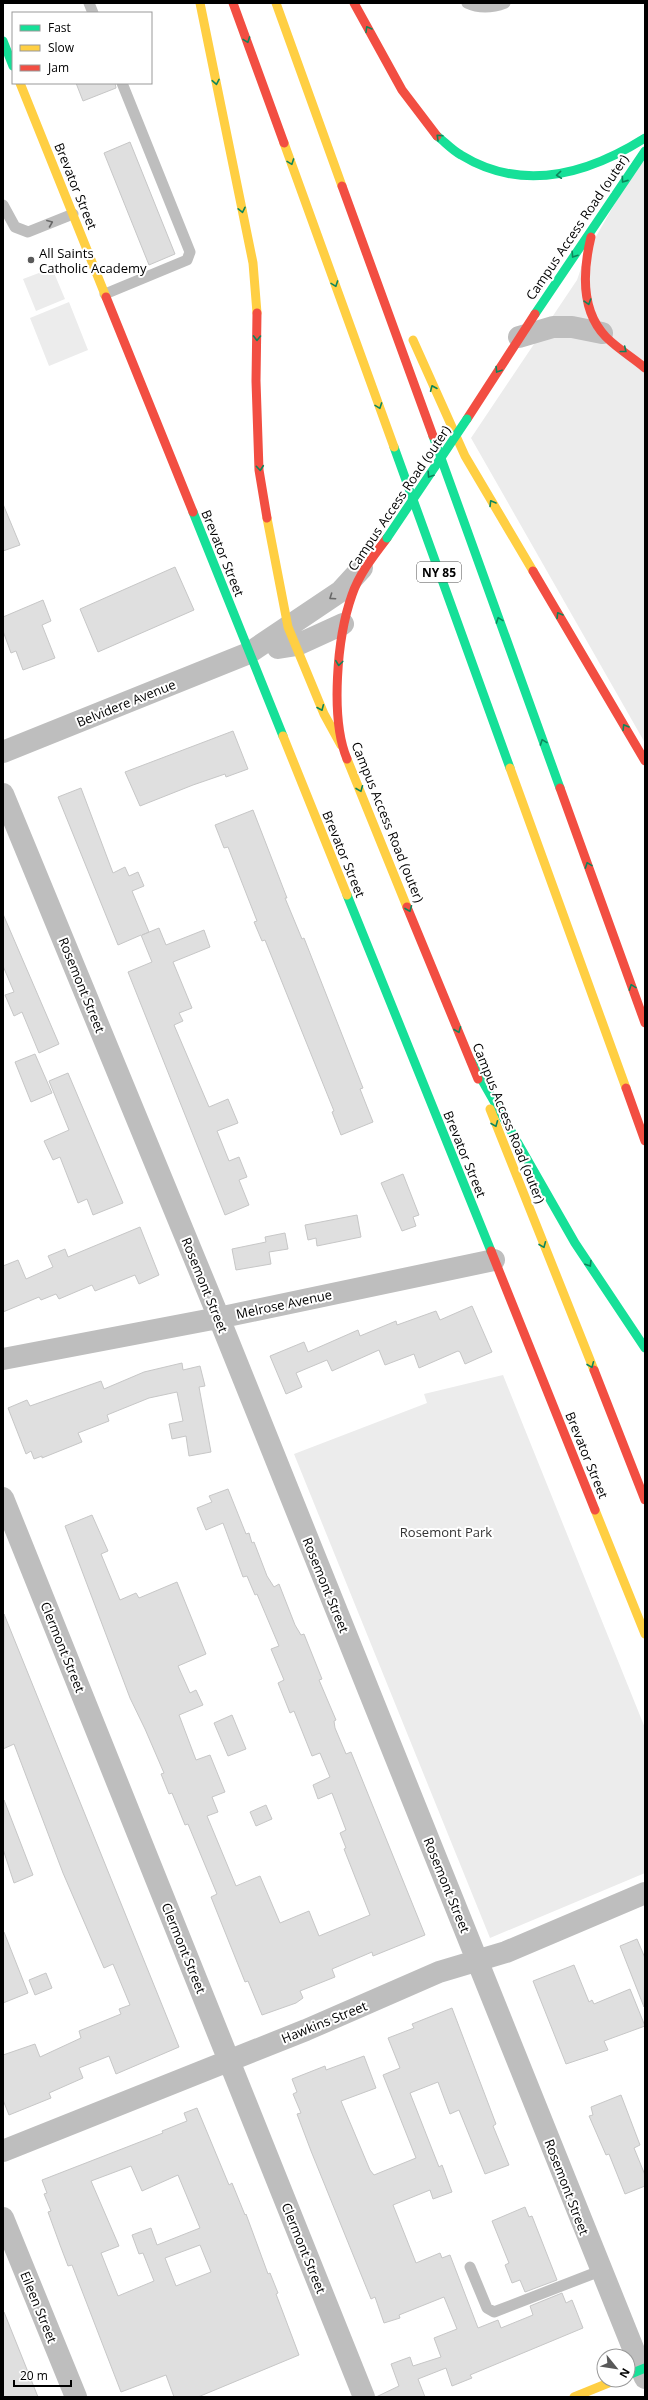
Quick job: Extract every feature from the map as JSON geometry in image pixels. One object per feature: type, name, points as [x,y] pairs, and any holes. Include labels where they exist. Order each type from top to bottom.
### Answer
[{"type":"main road","points":[[200,3],[253,263],[257,295],[256,381],[259,470],[293,636],[324,714],[341,745]]},
{"type":"main road","name":"NY 85","points":[[233,3],[645,1141]]},
{"type":"main road","name":"NY 85","points":[[276,3],[645,1024]]},
{"type":"main road","points":[[354,3],[422,118],[437,137],[455,151],[476,163],[498,171],[522,176],[572,174],[596,166],[645,138]]},
{"type":"main road","points":[[3,41],[12,64]]},
{"type":"main road","name":"Brevator Street","points":[[20,84],[645,1634]]},
{"type":"main road","points":[[314,106],[385,276]]},
{"type":"main road","name":"Campus Access Road (outer)","points":[[645,151],[603,211],[467,420],[387,538],[370,560],[352,594],[343,624],[337,680],[341,745],[471,1062],[645,1500]]},
{"type":"main road","points":[[603,211],[586,254],[584,274],[588,302],[602,333],[645,368]]},
{"type":"main road","points":[[410,335],[464,456],[645,760]]},
{"type":"main road","points":[[471,1062],[561,1218],[610,1298],[645,1348]]},
{"type":"main road","points":[[574,2397],[596,2388]]},
{"type":"street","points":[[520,337],[553,327],[572,327],[602,333]]},
{"type":"street","name":"Belvidere Avenue","points":[[293,636],[341,591],[370,560]]},
{"type":"street","name":"Belvidere Avenue","points":[[3,752],[293,636],[343,624]]},
{"type":"street","name":"Rosemont Street","points":[[3,794],[218,1318],[478,1960],[640,2373]]},
{"type":"street","name":"Melrose Avenue","points":[[3,1359],[218,1318],[494,1260]]},
{"type":"street","name":"Clermont Street","points":[[3,1498],[364,2397]]},
{"type":"street","name":"Hawkins Street","points":[[3,2151],[306,2030],[444,1970],[506,1952],[645,1893]]},
{"type":"street","name":"Eileen Street","points":[[3,2218],[76,2397]]},
{"type":"lane","points":[[467,3],[478,8],[497,6],[505,3]]},
{"type":"lane","points":[[105,294],[187,260],[190,252],[122,84]]},
{"type":"lane","points":[[3,205],[15,227],[28,232],[73,214]]},
{"type":"lane","points":[[470,2267],[487,2308],[494,2312],[600,2271]]},
{"type":"green space","points":[[645,151],[645,743],[471,438],[577,280],[586,254]]},
{"type":"green space","points":[[52,268],[65,299],[36,311],[23,279]]},
{"type":"green space","points":[[69,302],[88,350],[49,366],[30,318]]},
{"type":"green space","name":"Rosemont Park","points":[[503,1375],[645,1728],[645,1873],[490,1938],[294,1454],[427,1403],[424,1394]]},
{"type":"building","points":[[76,84],[115,84],[116,88],[83,101]]},
{"type":"building","points":[[130,142],[175,254],[149,265],[104,153]]},
{"type":"building","points":[[3,504],[20,545],[3,551]]},
{"type":"building","points":[[175,567],[194,610],[98,652],[80,609]]},
{"type":"building","points":[[43,600],[51,621],[42,625],[55,658],[23,670],[16,651],[11,653],[3,631],[3,617]]},
{"type":"building","points":[[233,731],[248,769],[226,777],[225,774],[140,806],[125,772]]},
{"type":"building","points":[[81,788],[113,873],[125,867],[129,876],[138,872],[144,886],[132,891],[149,932],[142,935],[159,928],[166,945],[204,930],[210,947],[173,962],[192,1008],[179,1013],[183,1021],[174,1025],[209,1107],[228,1099],[238,1123],[217,1131],[229,1161],[239,1157],[247,1177],[239,1180],[249,1205],[225,1215],[128,972],[152,962],[141,935],[118,945],[58,797]]},
{"type":"building","points":[[253,810],[287,898],[285,898],[302,939],[304,938],[363,1088],[360,1089],[373,1122],[341,1135],[332,1112],[334,1111],[265,940],[262,941],[254,922],[257,921],[228,847],[224,848],[215,825]]},
{"type":"building","points":[[3,914],[59,1044],[39,1053],[22,1012],[14,1016],[5,995],[14,992],[3,966]]},
{"type":"building","points":[[35,1054],[52,1093],[31,1102],[15,1062]]},
{"type":"building","points":[[68,1073],[123,1203],[93,1215],[87,1199],[78,1203],[60,1157],[53,1160],[44,1141],[69,1130],[49,1081]]},
{"type":"building","points":[[403,1174],[419,1215],[413,1217],[416,1226],[402,1231],[381,1183]]},
{"type":"building","points":[[357,1215],[361,1237],[317,1246],[316,1238],[308,1240],[305,1225]]},
{"type":"building","points":[[140,1227],[159,1275],[139,1284],[135,1275],[95,1291],[92,1285],[59,1299],[56,1294],[41,1300],[39,1297],[3,1312],[3,1266],[18,1260],[26,1279],[53,1267],[48,1256],[65,1249],[68,1257]]},
{"type":"building","points":[[285,1233],[288,1249],[269,1252],[271,1264],[236,1270],[232,1249],[266,1242],[265,1237]]},
{"type":"building","points":[[472,1306],[492,1352],[465,1364],[460,1352],[458,1351],[419,1368],[414,1354],[385,1365],[379,1350],[332,1371],[327,1360],[296,1373],[302,1387],[286,1394],[270,1356],[304,1342],[308,1352],[358,1330],[360,1336],[396,1321],[397,1325],[436,1311],[440,1320]]},
{"type":"building","points":[[182,1363],[183,1370],[200,1366],[205,1386],[199,1387],[211,1452],[189,1456],[186,1436],[172,1439],[169,1424],[183,1421],[177,1392],[149,1398],[107,1415],[109,1421],[78,1433],[82,1442],[42,1458],[42,1456],[34,1459],[31,1451],[26,1454],[8,1408],[27,1400],[30,1406],[101,1381],[104,1389],[144,1372]]},
{"type":"building","points":[[228,1489],[246,1534],[249,1533],[252,1543],[254,1542],[267,1576],[274,1587],[279,1584],[295,1625],[301,1635],[304,1634],[322,1679],[319,1680],[336,1720],[334,1721],[335,1728],[346,1754],[351,1752],[425,1935],[373,1956],[372,1952],[332,1969],[335,1977],[300,1991],[303,1998],[296,2003],[262,2015],[248,1981],[245,1982],[211,1897],[217,1894],[188,1824],[185,1825],[172,1793],[169,1794],[161,1774],[164,1773],[130,1698],[65,1526],[92,1515],[108,1551],[101,1554],[120,1600],[136,1593],[139,1598],[177,1582],[206,1654],[178,1666],[190,1693],[196,1690],[203,1705],[179,1715],[196,1760],[210,1755],[225,1792],[212,1797],[218,1812],[207,1816],[236,1886],[260,1876],[280,1923],[309,1911],[319,1936],[370,1915],[344,1849],[346,1848],[340,1833],[346,1830],[332,1793],[318,1799],[313,1785],[330,1777],[320,1753],[312,1756],[294,1711],[290,1713],[278,1683],[284,1680],[271,1649],[279,1646],[257,1594],[255,1595],[247,1576],[243,1577],[223,1523],[206,1530],[197,1508],[212,1502],[209,1496]]},
{"type":"building","points":[[4,1614],[179,2047],[116,2074],[109,2056],[79,2068],[83,2078],[49,2093],[51,2098],[9,2115],[3,2100],[3,2055],[35,2044],[40,2057],[81,2038],[79,2031],[121,2014],[119,2009],[130,2005],[113,1964],[104,1968],[63,1873],[14,1744],[3,1749]]},
{"type":"building","points":[[232,1715],[246,1749],[228,1756],[214,1723]]},
{"type":"building","points":[[4,1800],[33,1875],[14,1883],[3,1849]]},
{"type":"building","points":[[266,1805],[272,1819],[256,1826],[250,1812]]},
{"type":"building","points":[[4,1932],[28,1993],[3,2003],[3,1933]]},
{"type":"building","points":[[637,1939],[645,1958],[644,2007],[620,1946]]},
{"type":"building","points":[[574,1965],[589,2002],[592,2000],[594,2004],[630,1989],[645,2026],[604,2041],[608,2050],[566,2064],[533,1981]]},
{"type":"building","points":[[46,1973],[52,1988],[35,1995],[29,1980]]},
{"type":"building","points":[[452,2008],[496,2124],[493,2126],[509,2165],[485,2174],[459,2110],[450,2114],[438,2082],[410,2093],[439,2167],[442,2165],[452,2192],[433,2199],[430,2190],[393,2205],[416,2263],[440,2253],[442,2258],[450,2255],[478,2328],[498,2320],[501,2328],[533,2315],[530,2306],[562,2293],[566,2303],[572,2300],[583,2328],[470,2375],[472,2378],[452,2386],[446,2368],[418,2379],[425,2397],[376,2397],[399,2386],[391,2364],[410,2357],[413,2366],[441,2357],[434,2338],[457,2329],[444,2297],[399,2315],[400,2318],[384,2323],[375,2297],[371,2299],[297,2114],[301,2113],[293,2094],[297,2092],[292,2079],[325,2066],[326,2070],[364,2056],[376,2088],[341,2101],[370,2170],[374,2175],[416,2158],[383,2075],[400,2068],[388,2038],[414,2028],[412,2024]]},
{"type":"building","points":[[621,2095],[640,2145],[634,2148],[645,2175],[645,2186],[625,2194],[609,2154],[606,2155],[589,2116],[593,2115],[591,2107]]},
{"type":"building","points":[[197,2108],[229,2185],[232,2183],[245,2215],[246,2214],[268,2274],[270,2273],[278,2293],[276,2294],[299,2355],[198,2397],[174,2397],[166,2375],[121,2392],[72,2265],[68,2266],[60,2245],[48,2212],[51,2211],[44,2194],[47,2193],[42,2180],[163,2133],[162,2131],[187,2121],[184,2113]],"holes":[[[131,2166],[142,2191],[178,2175],[200,2228],[157,2245],[151,2228],[132,2235],[139,2254],[143,2253],[154,2281],[118,2296],[101,2253],[119,2246],[91,2181]],[[200,2245],[211,2272],[176,2286],[165,2258]]]},
{"type":"building","points":[[525,2207],[529,2217],[532,2216],[557,2280],[525,2292],[520,2280],[512,2283],[505,2265],[509,2263],[492,2221]]},
{"type":"building","points":[[4,2312],[38,2397],[3,2397]]},
{"type":"traffic: fast","points":[[3,41],[12,64]]},
{"type":"traffic: fast","points":[[437,136],[458,153],[484,167],[508,173],[531,176],[555,174],[578,169],[623,151],[645,138]]},
{"type":"traffic: fast","points":[[535,314],[645,151]]},
{"type":"traffic: fast","points":[[387,538],[467,419]]},
{"type":"traffic: fast","points":[[433,436],[560,788]]},
{"type":"traffic: fast","points":[[394,447],[510,768]]},
{"type":"traffic: fast","points":[[193,512],[283,736]]},
{"type":"traffic: fast","points":[[347,895],[491,1251]]},
{"type":"traffic: fast","points":[[471,1061],[575,1243],[645,1348]]},
{"type":"traffic: fast","points":[[636,2372],[645,2368]]},
{"type":"traffic: slow","points":[[200,3],[253,263],[257,313]]},
{"type":"traffic: slow","points":[[276,3],[342,186]]},
{"type":"traffic: slow","points":[[20,84],[106,297]]},
{"type":"traffic: slow","points":[[284,143],[394,447]]},
{"type":"traffic: slow","points":[[413,340],[465,456],[533,571]]},
{"type":"traffic: slow","points":[[267,518],[288,627],[324,714],[341,745]]},
{"type":"traffic: slow","points":[[283,736],[347,895]]},
{"type":"traffic: slow","points":[[347,759],[407,907]]},
{"type":"traffic: slow","points":[[510,768],[626,1088]]},
{"type":"traffic: slow","points":[[490,1109],[594,1370]]},
{"type":"traffic: slow","points":[[595,1510],[645,1634]]},
{"type":"traffic: slow","points":[[574,2397],[596,2388]]},
{"type":"traffic: jam","points":[[233,3],[284,143]]},
{"type":"traffic: jam","points":[[354,3],[402,90],[437,136]]},
{"type":"traffic: jam","points":[[342,186],[433,436]]},
{"type":"traffic: jam","points":[[591,237],[585,276],[588,302],[592,315],[606,337],[645,368]]},
{"type":"traffic: jam","points":[[106,297],[193,512]]},
{"type":"traffic: jam","points":[[257,313],[256,381],[259,470],[267,518]]},
{"type":"traffic: jam","points":[[467,419],[535,314]]},
{"type":"traffic: jam","points":[[347,759],[338,722],[337,700],[339,655],[342,633],[355,587],[367,565],[387,538]]},
{"type":"traffic: jam","points":[[533,571],[645,761]]},
{"type":"traffic: jam","points":[[560,788],[645,1023]]},
{"type":"traffic: jam","points":[[407,907],[478,1079]]},
{"type":"traffic: jam","points":[[626,1088],[645,1141]]},
{"type":"traffic: jam","points":[[491,1251],[595,1510]]},
{"type":"traffic: jam","points":[[594,1370],[645,1500]]},
{"type":"place","name":"All Saints Catholic Academy","points":[[31,260]]}]
